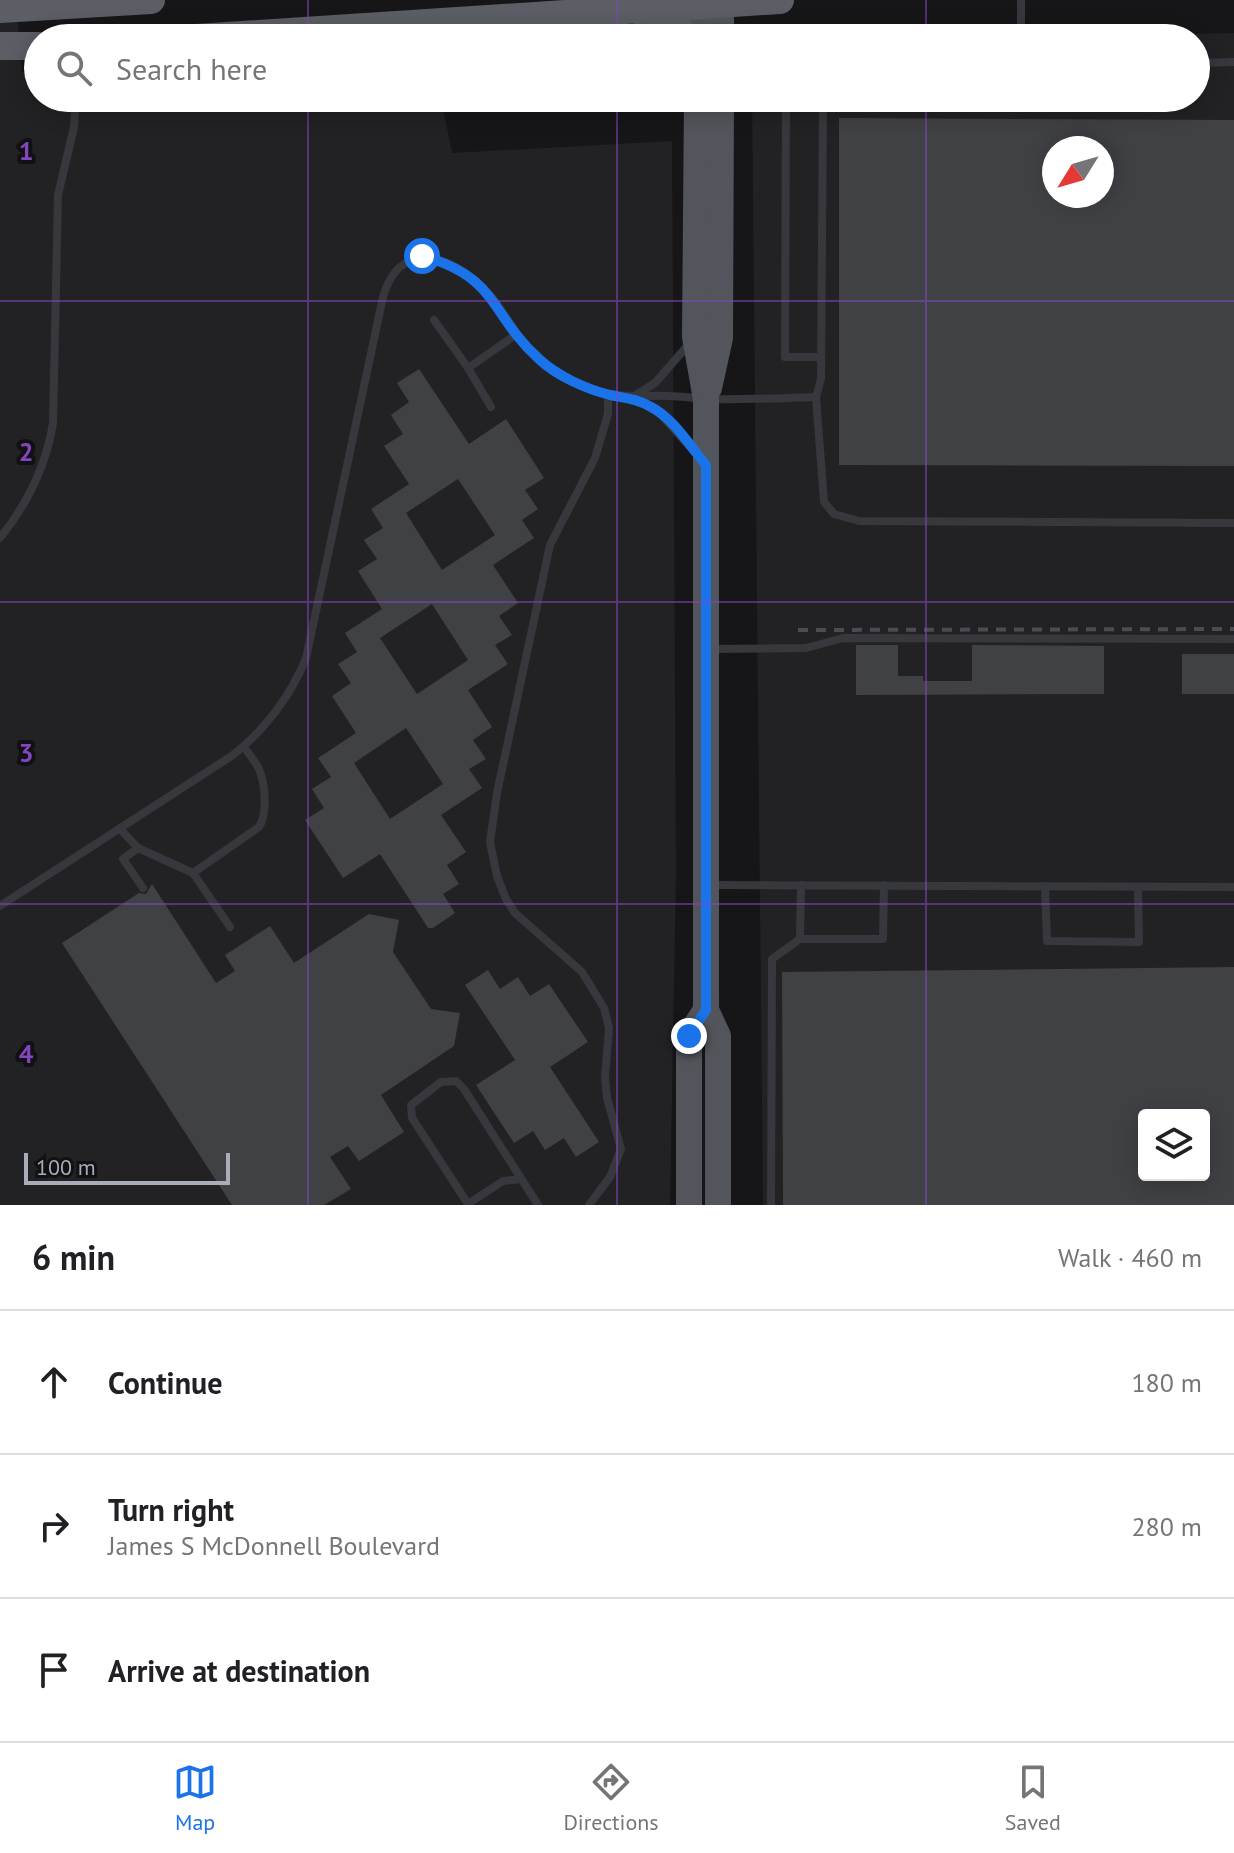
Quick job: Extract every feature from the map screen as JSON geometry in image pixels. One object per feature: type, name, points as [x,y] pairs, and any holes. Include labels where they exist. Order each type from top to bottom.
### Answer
[{"type":"highway","points":[[0,9],[151,0]]},
{"type":"highway","points":[[407,24],[709,2],[780,0]]},
{"type":"highway","points":[[633,9],[671,24]]},
{"type":"highway","points":[[0,46],[24,47]]},
{"type":"main road","points":[[702,24],[709,2]]},
{"type":"main road","points":[[709,2],[716,24]]},
{"type":"main road","points":[[697,112],[695,337],[706,399],[706,1010],[718,1036],[718,1205]]},
{"type":"main road","points":[[706,399],[720,338],[721,112]]},
{"type":"main road","points":[[689,1205],[689,1036],[706,1010]]},
{"type":"lane","points":[[1021,0],[1021,24]]},
{"type":"lane","points":[[1210,63],[1234,62]]},
{"type":"lane","points":[[0,538],[28,500],[38,480],[51,434],[58,195],[75,112]]},
{"type":"lane","points":[[786,112],[785,357],[821,357]]},
{"type":"lane","points":[[823,112],[821,379],[816,397],[824,502],[834,514],[859,521],[1234,523]]},
{"type":"lane","points":[[0,906],[244,747],[290,691],[306,658],[378,318],[393,274],[405,263],[422,256],[447,263],[472,277],[540,360],[584,386],[608,394],[632,398],[816,397]]},
{"type":"lane","points":[[434,320],[491,407]]},
{"type":"lane","points":[[468,368],[517,334]]},
{"type":"lane","points":[[632,398],[655,383],[695,337]]},
{"type":"lane","points":[[589,1205],[610,1177],[621,1149],[606,1087],[609,1028],[604,1008],[582,972],[515,913],[497,876],[490,842],[497,793],[550,545],[595,458],[608,414],[608,394]]},
{"type":"lane","points":[[632,398],[655,408],[706,465]]},
{"type":"lane","points":[[706,650],[806,648],[843,638],[1234,639]]},
{"type":"lane","points":[[193,873],[259,827],[264,819],[262,780],[244,747]]},
{"type":"lane","points":[[120,829],[138,848],[193,873],[230,927]]},
{"type":"lane","points":[[138,848],[123,859],[143,888]]},
{"type":"lane","points":[[706,885],[1234,887]]},
{"type":"lane","points":[[800,939],[801,885]]},
{"type":"lane","points":[[771,1205],[772,959],[800,939],[883,939],[884,885]]},
{"type":"lane","points":[[1045,886],[1047,941],[1124,942],[1139,942],[1138,887]]},
{"type":"lane","points":[[521,1179],[503,1181],[468,1204],[412,1118],[411,1105],[441,1082],[456,1081],[464,1089],[538,1205]]},
{"type":"shaded area","points":[[0,0],[16,0],[24,72],[24,112],[444,112],[452,153],[672,141],[676,873],[670,1205],[0,1205]]},
{"type":"shaded area","points":[[1234,33],[1234,1205],[763,1205],[752,112],[1210,112],[1210,34]]},
{"type":"building","points":[[839,118],[1234,120],[1234,466],[839,465]]},
{"type":"building","points":[[419,369],[469,444],[506,419],[544,478],[525,490],[538,509],[522,520],[534,538],[493,565],[518,603],[499,616],[512,635],[495,645],[508,664],[468,690],[492,727],[473,740],[486,759],[469,769],[482,788],[441,815],[466,852],[447,865],[459,884],[443,894],[455,913],[433,928],[428,928],[380,854],[343,878],[305,820],[324,808],[312,789],[331,777],[318,758],[356,733],[332,696],[351,683],[338,664],[357,652],[345,633],[382,609],[358,571],[377,559],[364,540],[383,528],[371,509],[409,484],[384,446],[403,434],[391,415],[409,402],[397,383]],"holes":[[[458,479],[495,535],[442,570],[406,513]],[[432,604],[468,660],[417,694],[380,638]],[[406,728],[443,784],[390,819],[354,763]]]},
{"type":"building","points":[[856,645],[898,645],[898,676],[923,676],[923,681],[972,681],[972,645],[1104,646],[1104,694],[856,695]]},
{"type":"building","points":[[1182,654],[1234,654],[1234,694],[1182,694]]},
{"type":"building","points":[[152,884],[216,983],[235,971],[225,955],[270,926],[294,963],[369,914],[399,920],[393,952],[431,1009],[460,1013],[454,1046],[381,1095],[404,1132],[359,1161],[348,1146],[330,1157],[351,1189],[324,1205],[232,1205],[62,943],[139,893],[146,894]]},
{"type":"building","points":[[1234,967],[1234,1205],[783,1205],[782,972]]},
{"type":"building","points":[[488,970],[500,989],[518,977],[530,996],[549,984],[588,1042],[550,1067],[599,1142],[576,1157],[564,1138],[545,1150],[533,1131],[514,1143],[476,1085],[515,1060],[465,985]]},
{"type":"railway","points":[[798,630],[1234,629]]},
{"type":"route","points":[[422,256],[447,263],[472,277],[491,297],[528,348],[554,371],[584,386],[632,398],[655,408],[706,465],[706,1010],[689,1036]]}]
